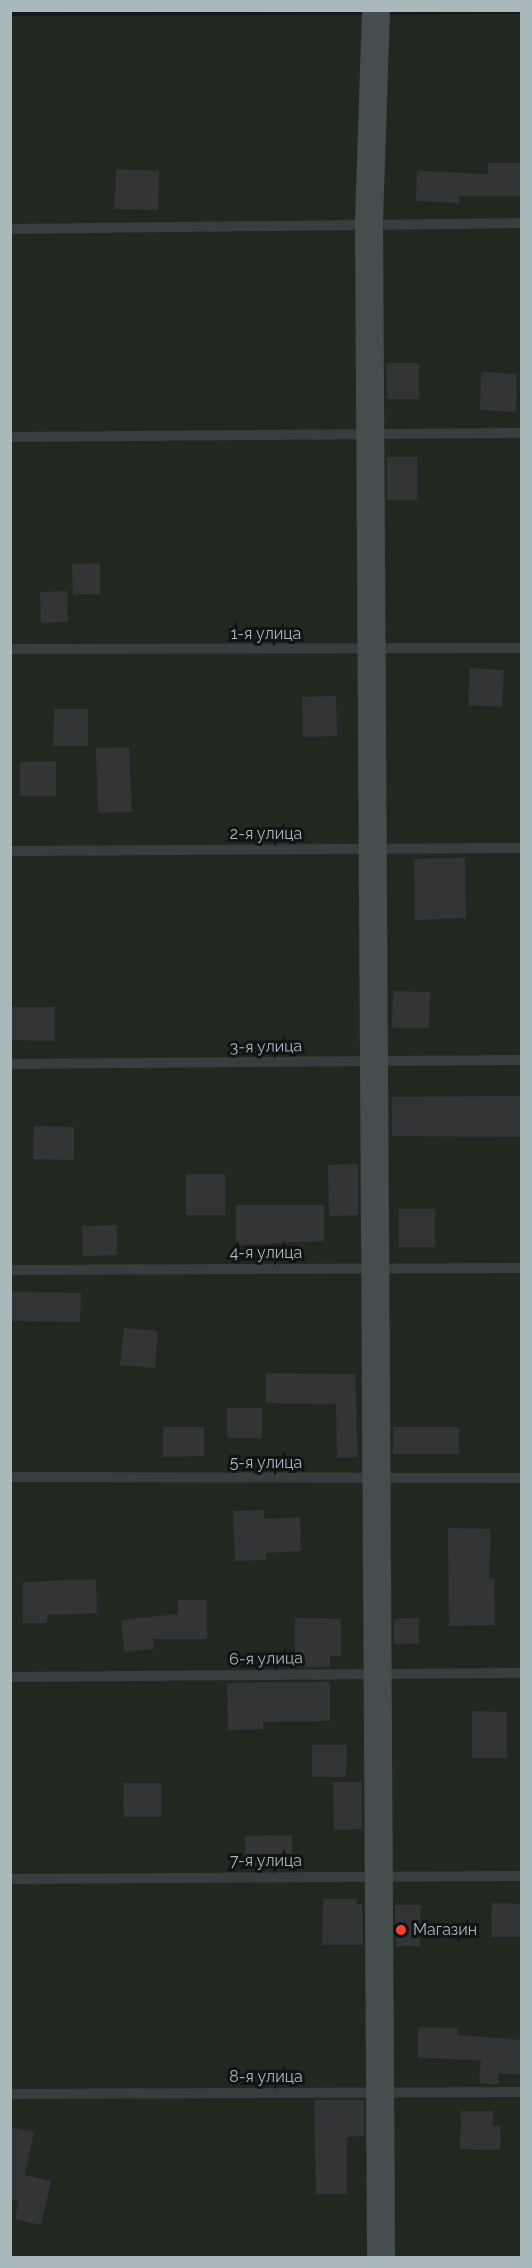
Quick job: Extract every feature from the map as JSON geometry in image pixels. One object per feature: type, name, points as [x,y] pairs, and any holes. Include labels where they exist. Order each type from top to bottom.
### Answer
[{"type":"street","points":[[376,10],[369,224],[373,1061],[377,1268],[377,1875],[381,2258]]},
{"type":"lane","points":[[10,229],[522,223]]},
{"type":"lane","points":[[10,437],[522,433]]},
{"type":"lane","name":"1-я улица","points":[[10,649],[522,648]]},
{"type":"lane","name":"2-я улица","points":[[10,851],[522,848]]},
{"type":"lane","name":"3-я улица","points":[[10,1064],[522,1060]]},
{"type":"lane","name":"4-я улица","points":[[10,1270],[522,1268]]},
{"type":"lane","name":"5-я улица","points":[[10,1477],[522,1478]]},
{"type":"lane","name":"6-я улица","points":[[10,1677],[522,1673]]},
{"type":"lane","name":"7-я улица","points":[[10,1879],[377,1875],[522,1876]]},
{"type":"lane","name":"8-я улица","points":[[10,2094],[522,2092]]},
{"type":"shaded area","points":[[521,14],[521,2257],[11,2257],[10,16]]},
{"type":"building","points":[[488,163],[522,163],[522,196],[459,196],[459,203],[416,201],[417,171],[488,174]]},
{"type":"building","points":[[116,169],[159,171],[158,210],[114,209]]},
{"type":"building","points":[[386,363],[419,363],[419,399],[387,399]]},
{"type":"building","points":[[481,372],[517,374],[516,412],[480,410]]},
{"type":"building","points":[[387,457],[417,457],[417,500],[387,500]]},
{"type":"building","points":[[100,563],[100,594],[73,595],[72,564]]},
{"type":"building","points":[[67,591],[68,622],[41,623],[40,592]]},
{"type":"building","points":[[470,668],[504,670],[502,707],[468,705]]},
{"type":"building","points":[[336,696],[337,736],[303,737],[302,697]]},
{"type":"building","points":[[54,709],[88,709],[88,746],[53,746]]},
{"type":"building","points":[[129,747],[132,812],[98,813],[96,748]]},
{"type":"building","points":[[56,761],[56,796],[20,796],[20,762]]},
{"type":"building","points":[[465,858],[466,918],[415,920],[414,859]]},
{"type":"building","points":[[393,991],[430,992],[429,1028],[392,1028]]},
{"type":"building","points":[[10,1007],[55,1007],[55,1041],[10,1040]]},
{"type":"building","points":[[522,1096],[522,1137],[392,1136],[392,1097]]},
{"type":"building","points":[[34,1126],[74,1127],[74,1160],[33,1159]]},
{"type":"building","points":[[358,1164],[358,1215],[329,1216],[328,1165]]},
{"type":"building","points":[[186,1174],[225,1174],[225,1215],[186,1215]]},
{"type":"building","points":[[236,1205],[324,1205],[324,1241],[236,1245]]},
{"type":"building","points":[[399,1209],[435,1209],[435,1247],[399,1247]]},
{"type":"building","points":[[117,1225],[117,1255],[83,1256],[82,1226]]},
{"type":"building","points":[[10,1292],[81,1293],[80,1322],[10,1321]]},
{"type":"building","points":[[124,1328],[158,1331],[155,1368],[120,1365]]},
{"type":"building","points":[[266,1373],[355,1374],[358,1457],[337,1458],[336,1404],[266,1403]]},
{"type":"building","points":[[227,1408],[262,1408],[262,1438],[227,1438]]},
{"type":"building","points":[[163,1427],[204,1427],[204,1456],[163,1457]]},
{"type":"building","points":[[393,1427],[459,1427],[459,1454],[393,1454]]},
{"type":"building","points":[[264,1510],[264,1519],[300,1517],[301,1551],[266,1553],[266,1560],[235,1561],[233,1511]]},
{"type":"building","points":[[448,1528],[491,1529],[489,1579],[494,1579],[495,1625],[449,1626]]},
{"type":"building","points":[[96,1579],[97,1613],[47,1615],[47,1623],[23,1623],[23,1582]]},
{"type":"building","points":[[178,1600],[207,1600],[207,1639],[153,1639],[154,1649],[124,1652],[121,1620],[178,1614]]},
{"type":"building","points":[[295,1618],[341,1619],[341,1656],[330,1656],[330,1667],[295,1667]]},
{"type":"building","points":[[419,1618],[419,1643],[394,1644],[394,1619]]},
{"type":"building","points":[[330,1682],[330,1721],[263,1722],[263,1729],[228,1730],[227,1683]]},
{"type":"building","points":[[472,1711],[507,1712],[507,1758],[472,1758]]},
{"type":"building","points":[[312,1745],[347,1745],[346,1777],[312,1777]]},
{"type":"building","points":[[333,1782],[362,1782],[362,1829],[334,1830]]},
{"type":"building","points":[[123,1783],[161,1783],[161,1817],[124,1817]]},
{"type":"building","points":[[292,1835],[292,1867],[245,1867],[245,1836]]},
{"type":"building","points":[[323,1899],[357,1899],[357,1904],[362,1904],[363,1945],[322,1945]]},
{"type":"building","points":[[492,1903],[522,1904],[522,1937],[491,1937]]},
{"type":"building","points":[[395,1905],[421,1905],[420,1946],[396,1946]]},
{"type":"building","points":[[418,2027],[458,2028],[457,2035],[522,2040],[522,2075],[499,2073],[498,2085],[479,2083],[481,2060],[418,2058]]},
{"type":"building","points":[[314,2100],[364,2100],[364,2136],[347,2137],[347,2194],[316,2194]]},
{"type":"building","points":[[461,2111],[493,2111],[493,2126],[501,2126],[500,2150],[460,2149]]},
{"type":"building","points":[[10,2127],[34,2132],[19,2201],[10,2200]]},
{"type":"building","points":[[24,2175],[51,2181],[41,2225],[15,2219]]},
{"type":"place","name":"Магазин","points":[[401,1930]]}]
